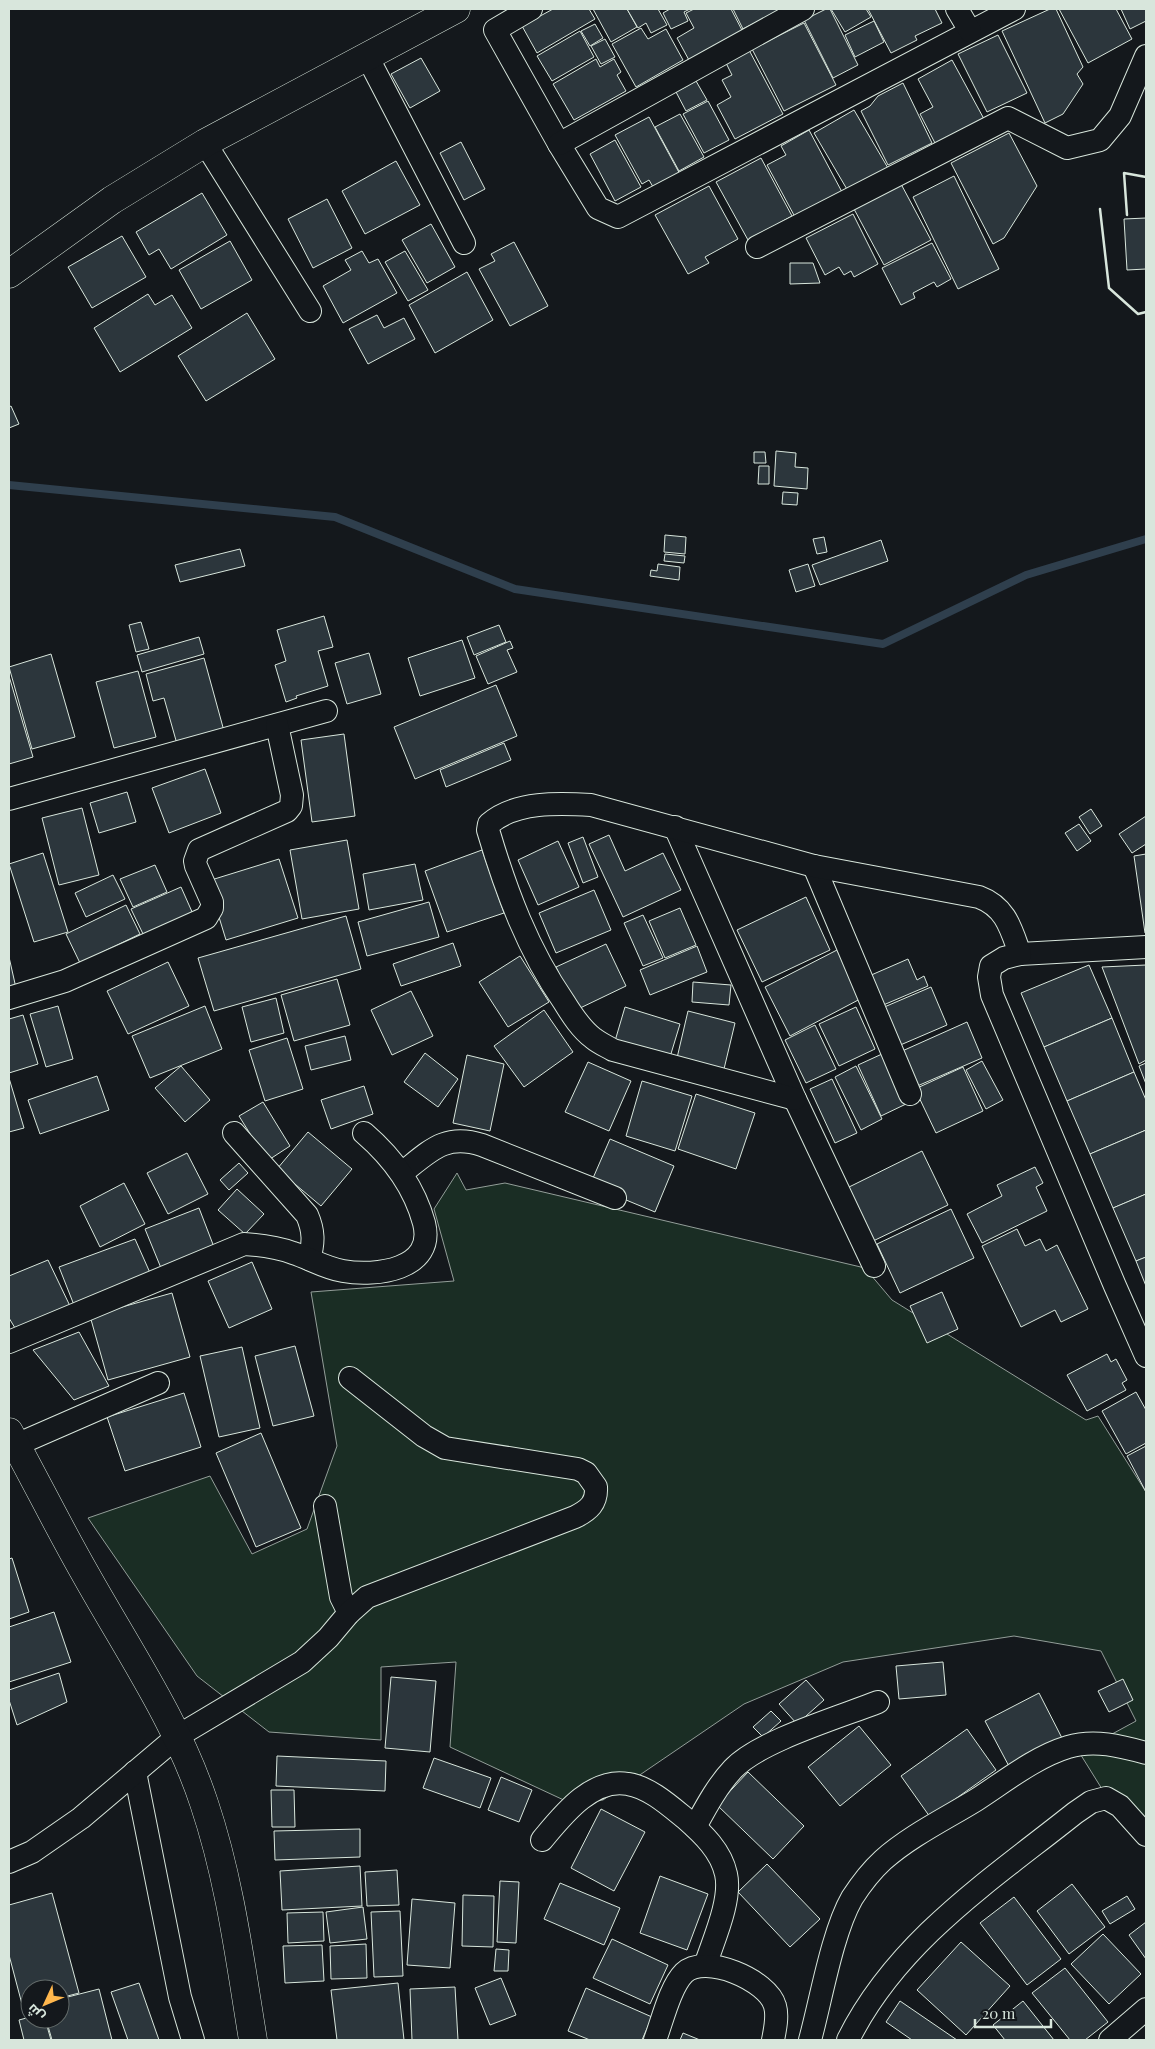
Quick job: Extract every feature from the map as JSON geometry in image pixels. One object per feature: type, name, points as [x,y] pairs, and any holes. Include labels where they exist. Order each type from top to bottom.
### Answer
[{"type":"street","points":[[9,274],[112,200],[205,143],[368,58],[456,9]]},
{"type":"street","points":[[531,9],[495,30],[559,144],[598,208],[618,217],[1014,9]]},
{"type":"street","points":[[559,144],[802,9]]},
{"type":"street","points":[[958,9],[970,31]]},
{"type":"street","points":[[757,247],[1008,118],[1067,148],[1100,140],[1120,116],[1146,56]]},
{"type":"street","points":[[368,58],[464,243]]},
{"type":"street","points":[[205,143],[310,311]]},
{"type":"street","points":[[9,799],[326,711]]},
{"type":"street","points":[[9,998],[65,981],[206,918],[212,908],[212,902],[196,866],[195,861],[199,850],[287,811],[291,806],[292,796],[277,725]]},
{"type":"street","points":[[795,1098],[612,1050],[593,1038],[576,1020],[553,987],[533,950],[503,880],[488,830],[492,822],[513,812],[536,806],[564,803],[591,805],[675,827],[716,841],[814,866],[986,900],[1001,911],[1006,918],[1020,954]]},
{"type":"street","points":[[675,827],[795,1098],[874,1266]]},
{"type":"street","points":[[814,866],[910,1094]]},
{"type":"street","points":[[1146,948],[1020,954],[1004,958],[991,966],[988,977],[992,995],[1114,1286],[1146,1356]]},
{"type":"street","points":[[234,1132],[307,1215],[314,1243],[309,1259]]},
{"type":"street","points":[[9,1342],[244,1244],[278,1248],[342,1271],[364,1273],[398,1269],[417,1258],[422,1248],[425,1231],[411,1188],[402,1173],[380,1146],[364,1133]]},
{"type":"street","points":[[402,1173],[440,1144],[448,1141],[466,1141],[482,1145],[615,1198]]},
{"type":"street","points":[[9,1862],[32,1852],[81,1818],[178,1736],[288,1672],[316,1650],[349,1613],[376,1592],[575,1517],[590,1509],[596,1495],[592,1479],[586,1472],[578,1469],[456,1450],[434,1443],[350,1378]]},
{"type":"street","points":[[158,1383],[12,1438],[86,1575],[122,1634],[178,1736],[204,1802],[224,1870],[252,2040]]},
{"type":"street","points":[[325,1506],[339,1588],[349,1613]]},
{"type":"street","points":[[695,1827],[720,1785],[734,1768],[753,1753],[878,1702]]},
{"type":"street","points":[[810,2040],[838,1932],[848,1908],[867,1876],[884,1859],[1036,1762],[1068,1747],[1089,1744],[1112,1744],[1146,1753]]},
{"type":"street","points":[[136,1772],[180,1997],[194,2040]]},
{"type":"street","points":[[542,1840],[568,1808],[585,1796],[606,1786],[627,1784],[645,1790],[666,1804],[707,1839],[721,1861],[727,1887],[720,1921],[705,1966]]},
{"type":"street","points":[[848,2040],[882,1983],[912,1948],[943,1918],[1091,1802],[1106,1798],[1120,1806],[1146,1836]]},
{"type":"street","points":[[655,2040],[675,1987],[684,1974],[692,1968],[705,1966],[736,1973],[763,1989],[775,2006],[774,2040]]},
{"type":"street","points":[[1110,2040],[1146,2009]]},
{"type":"green space","points":[[457,1173],[466,1190],[505,1183],[865,1268],[892,1300],[1086,1420],[1098,1416],[1146,1492],[1146,1821],[1102,1789],[1079,1752],[1136,1721],[1101,1651],[1014,1636],[843,1662],[744,1704],[603,1800],[568,1802],[450,1747],[456,1662],[381,1667],[381,1740],[269,1732],[197,1676],[88,1518],[210,1476],[252,1554],[307,1529],[337,1446],[311,1292],[454,1281],[434,1209]]},
{"type":"building","points":[[553,9],[589,9],[595,19],[537,53],[522,26]]},
{"type":"building","points":[[593,9],[627,9],[637,27],[611,42]]},
{"type":"building","points":[[627,9],[658,9],[667,25],[651,33],[646,23],[638,28]]},
{"type":"building","points":[[670,9],[690,9],[684,12],[688,21],[671,29],[663,13]]},
{"type":"building","points":[[694,9],[731,9],[744,34],[690,62],[677,38],[694,28],[686,13]]},
{"type":"building","points":[[733,9],[782,9],[743,29]]},
{"type":"building","points":[[826,9],[830,9],[858,65],[833,78],[804,20]]},
{"type":"building","points":[[831,9],[866,9],[871,17],[845,32]]},
{"type":"building","points":[[868,9],[935,9],[942,23],[915,36],[917,40],[891,53]]},
{"type":"building","points":[[1050,9],[1056,9],[1083,67],[1077,74],[1083,84],[1063,114],[1045,123],[1002,31]]},
{"type":"building","points":[[1059,9],[1116,9],[1132,39],[1088,63]]},
{"type":"building","points":[[1121,9],[1146,9],[1146,21],[1130,29]]},
{"type":"building","points":[[874,21],[884,42],[855,57],[845,35]]},
{"type":"building","points":[[804,23],[836,85],[784,111],[752,49]]},
{"type":"building","points":[[595,24],[603,38],[590,46],[581,31]]},
{"type":"building","points":[[641,28],[648,39],[666,29],[683,60],[636,87],[612,44]]},
{"type":"building","points":[[580,31],[594,57],[552,81],[537,56]]},
{"type":"building","points":[[998,35],[1027,93],[987,112],[958,54]]},
{"type":"building","points":[[605,39],[615,57],[601,64],[591,46]]},
{"type":"building","points":[[749,50],[783,114],[735,139],[717,105],[731,97],[722,80],[732,75],[726,63]]},
{"type":"building","points":[[421,58],[440,91],[410,108],[391,74]]},
{"type":"building","points":[[596,59],[600,67],[614,59],[621,72],[617,75],[626,91],[574,120],[553,84]]},
{"type":"building","points":[[952,60],[984,119],[936,145],[920,114],[933,107],[918,79]]},
{"type":"building","points":[[696,81],[707,100],[686,111],[676,92]]},
{"type":"building","points":[[903,83],[932,143],[888,165],[861,111],[870,106],[878,96]]},
{"type":"building","points":[[708,101],[729,140],[704,153],[683,114]]},
{"type":"building","points":[[854,110],[888,168],[848,191],[814,133]]},
{"type":"building","points":[[680,114],[704,157],[679,171],[655,127]]},
{"type":"building","points":[[649,117],[682,178],[656,192],[649,180],[642,184],[615,135]]},
{"type":"building","points":[[809,130],[842,192],[795,217],[767,165],[786,155],[781,146]]},
{"type":"building","points":[[1009,133],[1037,186],[1004,238],[993,244],[951,163]]},
{"type":"building","points":[[615,140],[641,187],[615,201],[590,154]]},
{"type":"building","points":[[461,142],[485,189],[464,200],[440,153]]},
{"type":"building","points":[[761,158],[792,216],[748,240],[716,182]]},
{"type":"building","points":[[396,161],[420,205],[365,234],[342,191]]},
{"type":"building","points":[[954,176],[999,269],[958,289],[913,197]]},
{"type":"building","points":[[901,184],[931,240],[884,265],[854,209]]},
{"type":"building","points":[[709,186],[738,239],[705,257],[709,263],[688,274],[655,215]]},
{"type":"building","points":[[202,193],[227,235],[171,269],[159,249],[149,255],[136,232]]},
{"type":"building","points":[[327,199],[352,248],[313,268],[288,219]]},
{"type":"building","points":[[853,214],[878,264],[854,277],[851,271],[844,275],[839,267],[825,275],[806,238]]},
{"type":"building","points":[[1146,218],[1146,269],[1127,270],[1124,219]]},
{"type":"building","points":[[431,224],[455,267],[427,283],[402,240]]},
{"type":"building","points":[[122,236],[146,277],[92,308],[68,267]]},
{"type":"building","points":[[230,241],[252,280],[201,309],[179,270]]},
{"type":"building","points":[[514,242],[548,306],[510,326],[479,269],[495,261],[491,254]]},
{"type":"building","points":[[932,243],[951,279],[937,287],[934,282],[913,293],[915,298],[901,305],[882,268]]},
{"type":"building","points":[[362,251],[369,263],[378,259],[397,293],[343,323],[323,286],[351,270],[345,260]]},
{"type":"building","points":[[405,251],[428,290],[408,301],[385,262]]},
{"type":"building","points":[[790,263],[813,263],[820,283],[790,284]]},
{"type":"building","points":[[467,272],[493,320],[435,353],[409,305]]},
{"type":"building","points":[[148,294],[155,305],[172,295],[192,328],[120,372],[94,328]]},
{"type":"building","points":[[247,313],[275,359],[206,401],[178,356]]},
{"type":"building","points":[[377,315],[384,328],[404,318],[415,339],[368,364],[349,329]]},
{"type":"building","points":[[11,406],[19,424],[9,428],[9,407]]},
{"type":"building","points":[[776,451],[796,453],[795,467],[808,468],[807,489],[774,486]]},
{"type":"building","points":[[754,452],[765,452],[766,463],[754,463]]},
{"type":"building","points":[[759,466],[769,466],[769,484],[758,484]]},
{"type":"building","points":[[783,492],[798,493],[797,505],[782,504]]},
{"type":"building","points":[[665,535],[686,537],[685,554],[664,552]]},
{"type":"building","points":[[824,537],[827,552],[817,554],[813,539]]},
{"type":"building","points":[[881,540],[888,561],[820,585],[812,565]]},
{"type":"building","points":[[240,549],[245,566],[180,582],[175,565]]},
{"type":"building","points":[[665,554],[685,556],[684,563],[664,561]]},
{"type":"building","points":[[658,564],[680,567],[679,580],[650,576],[651,570],[657,571]]},
{"type":"building","points":[[808,564],[815,586],[796,592],[789,570]]},
{"type":"building","points":[[324,616],[333,647],[318,651],[328,686],[296,696],[297,698],[286,702],[275,665],[286,661],[277,630]]},
{"type":"building","points":[[141,622],[149,649],[136,652],[129,625]]},
{"type":"building","points":[[499,625],[506,642],[474,655],[467,637]]},
{"type":"building","points":[[199,637],[204,654],[142,672],[137,655]]},
{"type":"building","points":[[462,640],[475,678],[420,696],[408,658]]},
{"type":"building","points":[[510,641],[513,648],[507,650],[517,672],[488,684],[476,656]]},
{"type":"building","points":[[369,653],[381,694],[347,704],[335,663]]},
{"type":"building","points":[[51,654],[75,737],[32,749],[9,667]]},
{"type":"building","points":[[204,658],[224,731],[177,744],[164,698],[153,701],[146,674]]},
{"type":"building","points":[[138,671],[156,737],[114,748],[96,682]]},
{"type":"building","points":[[9,676],[33,757],[9,764]]},
{"type":"building","points":[[496,685],[517,736],[415,779],[394,727]]},
{"type":"building","points":[[344,734],[355,816],[312,822],[301,740]]},
{"type":"building","points":[[504,743],[511,760],[446,787],[440,770]]},
{"type":"building","points":[[205,769],[221,813],[169,833],[152,788]]},
{"type":"building","points":[[127,792],[136,822],[99,833],[90,803]]},
{"type":"building","points":[[82,808],[99,875],[59,885],[42,818]]},
{"type":"building","points":[[1091,809],[1102,826],[1090,834],[1079,817]]},
{"type":"building","points":[[1146,816],[1146,844],[1132,853],[1119,834]]},
{"type":"building","points":[[1079,824],[1091,841],[1077,851],[1065,833]]},
{"type":"building","points":[[609,835],[625,871],[663,853],[681,890],[623,917],[589,844]]},
{"type":"building","points":[[583,837],[598,877],[583,883],[568,843]]},
{"type":"building","points":[[347,840],[359,909],[302,919],[290,850]]},
{"type":"building","points":[[558,841],[579,887],[538,905],[518,860]]},
{"type":"building","points":[[482,850],[504,913],[447,932],[425,871]]},
{"type":"building","points":[[43,853],[68,932],[34,942],[9,864]]},
{"type":"building","points":[[1146,854],[1146,933],[1145,933],[1134,856]]},
{"type":"building","points":[[279,859],[298,918],[226,940],[208,881]]},
{"type":"building","points":[[415,864],[423,900],[369,910],[363,874]]},
{"type":"building","points":[[155,865],[167,892],[133,907],[120,879]]},
{"type":"building","points":[[113,875],[125,899],[86,917],[75,893]]},
{"type":"building","points":[[181,887],[193,914],[144,936],[131,909]]},
{"type":"building","points":[[594,890],[611,930],[556,953],[539,913]]},
{"type":"building","points":[[806,897],[830,950],[762,982],[737,930]]},
{"type":"building","points":[[429,902],[439,937],[367,956],[358,922]]},
{"type":"building","points":[[126,905],[140,934],[80,963],[66,934]]},
{"type":"building","points":[[680,908],[696,945],[665,958],[649,921]]},
{"type":"building","points":[[643,915],[663,958],[643,966],[624,923]]},
{"type":"building","points":[[346,916],[361,969],[214,1011],[198,958]]},
{"type":"building","points":[[453,943],[461,966],[401,986],[393,964]]},
{"type":"building","points":[[606,944],[626,986],[576,1010],[556,967]]},
{"type":"building","points":[[697,946],[707,972],[650,995],[640,970]]},
{"type":"building","points":[[837,950],[862,998],[790,1036],[765,987]]},
{"type":"building","points":[[520,956],[549,1002],[508,1027],[479,982]]},
{"type":"building","points":[[9,957],[16,988],[9,990]]},
{"type":"building","points":[[908,959],[917,980],[924,976],[928,986],[881,1006],[869,976]]},
{"type":"building","points":[[168,962],[189,1006],[128,1034],[107,991]]},
{"type":"building","points":[[1089,965],[1112,1018],[1044,1047],[1021,993]]},
{"type":"building","points":[[1146,965],[1146,1060],[1139,1064],[1102,967]]},
{"type":"building","points":[[337,979],[350,1025],[294,1041],[281,995]]},
{"type":"building","points":[[693,982],[731,985],[729,1005],[692,1002]]},
{"type":"building","points":[[931,987],[947,1025],[898,1046],[882,1008]]},
{"type":"building","points":[[411,991],[433,1036],[392,1055],[371,1010]]},
{"type":"building","points":[[276,998],[284,1033],[251,1042],[242,1007]]},
{"type":"building","points":[[58,1006],[73,1059],[46,1067],[30,1014]]},
{"type":"building","points":[[205,1006],[222,1049],[150,1078],[132,1036]]},
{"type":"building","points":[[625,1007],[680,1024],[670,1057],[615,1041]]},
{"type":"building","points":[[856,1007],[875,1049],[839,1066],[819,1024]]},
{"type":"building","points":[[544,1010],[573,1052],[524,1087],[494,1046]]},
{"type":"building","points":[[688,1011],[735,1023],[724,1069],[677,1058]]},
{"type":"building","points":[[23,1015],[38,1064],[9,1073],[9,1019]]},
{"type":"building","points":[[1112,1018],[1134,1072],[1067,1101],[1044,1047]]},
{"type":"building","points":[[967,1022],[982,1058],[915,1087],[900,1052]]},
{"type":"building","points":[[815,1025],[836,1069],[806,1083],[785,1040]]},
{"type":"building","points":[[345,1036],[351,1060],[311,1070],[305,1046]]},
{"type":"building","points":[[287,1038],[303,1089],[265,1101],[249,1050]]},
{"type":"building","points":[[425,1053],[458,1079],[438,1107],[404,1082]]},
{"type":"building","points":[[882,1054],[906,1104],[881,1116],[858,1065]]},
{"type":"building","points":[[467,1055],[504,1064],[490,1131],[453,1123]]},
{"type":"building","points":[[982,1061],[1003,1100],[986,1109],[966,1070]]},
{"type":"building","points":[[588,1062],[631,1081],[609,1131],[565,1112]]},
{"type":"building","points":[[1146,1063],[1146,1084],[1139,1066]]},
{"type":"building","points":[[181,1066],[210,1100],[185,1122],[155,1088]]},
{"type":"building","points":[[856,1066],[882,1119],[861,1130],[835,1077]]},
{"type":"building","points":[[963,1067],[983,1111],[936,1133],[915,1089]]},
{"type":"building","points":[[1134,1072],[1146,1100],[1146,1130],[1090,1154],[1067,1101]]},
{"type":"building","points":[[97,1076],[109,1110],[40,1134],[28,1100]]},
{"type":"building","points":[[9,1078],[24,1128],[9,1132]]},
{"type":"building","points":[[832,1079],[857,1133],[835,1143],[810,1089]]},
{"type":"building","points":[[642,1081],[692,1096],[675,1151],[626,1136]]},
{"type":"building","points":[[364,1086],[373,1114],[331,1129],[321,1100]]},
{"type":"building","points":[[696,1094],[755,1113],[736,1169],[678,1149]]},
{"type":"building","points":[[263,1102],[290,1146],[267,1161],[239,1116]]},
{"type":"building","points":[[1146,1130],[1146,1194],[1113,1208],[1090,1154]]},
{"type":"building","points":[[308,1132],[352,1169],[321,1206],[277,1169]]},
{"type":"building","points":[[610,1139],[674,1166],[655,1212],[590,1185]]},
{"type":"building","points":[[922,1151],[948,1205],[871,1242],[845,1189]]},
{"type":"building","points":[[187,1153],[208,1194],[168,1214],[147,1173]]},
{"type":"building","points":[[239,1163],[248,1173],[229,1190],[220,1180]]},
{"type":"building","points":[[1035,1167],[1043,1183],[1036,1187],[1047,1211],[982,1243],[967,1214],[1002,1196],[997,1185]]},
{"type":"building","points":[[124,1183],[145,1224],[100,1247],[80,1206]]},
{"type":"building","points":[[237,1189],[264,1214],[245,1234],[218,1210]]},
{"type":"building","points":[[1146,1194],[1146,1257],[1136,1261],[1113,1208]]},
{"type":"building","points":[[199,1208],[214,1247],[161,1268],[145,1229]]},
{"type":"building","points":[[951,1209],[974,1258],[900,1293],[877,1244]]},
{"type":"building","points":[[1017,1229],[1025,1246],[1040,1239],[1046,1251],[1057,1245],[1088,1309],[1061,1322],[1055,1310],[1021,1327],[982,1246]]},
{"type":"building","points":[[135,1239],[151,1275],[74,1305],[59,1267]]},
{"type":"building","points":[[1146,1257],[1146,1286],[1136,1261]]},
{"type":"building","points":[[48,1260],[70,1306],[15,1328],[9,1318],[9,1276]]},
{"type":"building","points":[[252,1262],[272,1309],[229,1328],[208,1281]]},
{"type":"building","points":[[942,1292],[958,1329],[927,1343],[910,1306]]},
{"type":"building","points":[[172,1293],[190,1357],[108,1380],[90,1316]]},
{"type":"building","points":[[79,1332],[109,1386],[74,1400],[33,1350]]},
{"type":"building","points":[[295,1346],[314,1416],[273,1426],[255,1356]]},
{"type":"building","points":[[242,1347],[260,1428],[219,1437],[200,1356]]},
{"type":"building","points":[[1107,1354],[1111,1362],[1116,1359],[1127,1380],[1122,1383],[1126,1390],[1087,1411],[1067,1375]]},
{"type":"building","points":[[1136,1392],[1146,1410],[1146,1443],[1126,1454],[1102,1411]]},
{"type":"building","points":[[184,1393],[201,1447],[125,1471],[107,1417]]},
{"type":"building","points":[[261,1433],[301,1528],[256,1547],[216,1453]]},
{"type":"building","points":[[1146,1446],[1146,1492],[1127,1456]]},
{"type":"building","points":[[12,1558],[29,1612],[9,1619],[9,1559]]},
{"type":"building","points":[[54,1612],[71,1662],[9,1682],[9,1627]]},
{"type":"building","points":[[943,1662],[946,1695],[899,1699],[896,1666]]},
{"type":"building","points":[[59,1673],[67,1702],[17,1725],[9,1700],[9,1690]]},
{"type":"building","points":[[391,1677],[436,1681],[430,1752],[385,1748]]},
{"type":"building","points":[[1123,1679],[1133,1700],[1109,1712],[1098,1691]]},
{"type":"building","points":[[806,1680],[824,1700],[797,1724],[779,1704]]},
{"type":"building","points":[[1039,1693],[1064,1742],[1011,1770],[985,1721]]},
{"type":"building","points":[[771,1711],[781,1721],[763,1737],[753,1727]]},
{"type":"building","points":[[859,1726],[891,1765],[840,1806],[808,1767]]},
{"type":"building","points":[[967,1729],[996,1770],[930,1817],[901,1776]]},
{"type":"building","points":[[277,1756],[386,1761],[385,1791],[276,1786]]},
{"type":"building","points":[[434,1758],[491,1778],[480,1808],[423,1788]]},
{"type":"building","points":[[748,1772],[804,1826],[773,1859],[717,1805]]},
{"type":"building","points":[[501,1777],[532,1790],[519,1822],[488,1810]]},
{"type":"building","points":[[271,1790],[294,1790],[295,1827],[272,1827]]},
{"type":"building","points":[[601,1809],[645,1832],[614,1891],[571,1868]]},
{"type":"building","points":[[360,1829],[360,1857],[275,1860],[274,1831]]},
{"type":"building","points":[[767,1864],[820,1919],[790,1947],[738,1892]]},
{"type":"building","points":[[360,1866],[362,1906],[282,1910],[280,1871]]},
{"type":"building","points":[[397,1870],[399,1905],[367,1906],[365,1872]]},
{"type":"building","points":[[660,1876],[708,1894],[687,1950],[640,1933]]},
{"type":"building","points":[[500,1881],[519,1882],[516,1943],[497,1942]]},
{"type":"building","points":[[560,1883],[620,1908],[604,1945],[544,1919]]},
{"type":"building","points":[[1072,1884],[1105,1927],[1069,1954],[1037,1911]]},
{"type":"building","points":[[52,1893],[79,1993],[70,1995],[70,1979],[20,1979],[20,1997],[9,1955],[9,1905]]},
{"type":"building","points":[[463,1895],[494,1896],[493,1947],[462,1946]]},
{"type":"building","points":[[1127,1896],[1135,1909],[1110,1924],[1102,1911]]},
{"type":"building","points":[[1014,1897],[1061,1959],[1027,1985],[980,1923]]},
{"type":"building","points":[[412,1899],[455,1903],[450,1968],[407,1965]]},
{"type":"building","points":[[363,1907],[367,1939],[330,1943],[326,1912]]},
{"type":"building","points":[[400,1911],[403,1976],[374,1977],[371,1912]]},
{"type":"building","points":[[323,1912],[324,1941],[288,1943],[287,1913]]},
{"type":"building","points":[[1146,1922],[1146,1959],[1129,1935]]},
{"type":"building","points":[[1103,1934],[1141,1974],[1109,2004],[1071,1964]]},
{"type":"building","points":[[612,1939],[668,1965],[650,2004],[593,1978]]},
{"type":"building","points":[[961,1942],[1010,1986],[966,2035],[917,1990]]},
{"type":"building","points":[[366,1944],[367,1978],[331,1979],[330,1946]]},
{"type":"building","points":[[322,1945],[324,1981],[285,1983],[283,1946]]},
{"type":"building","points":[[496,1949],[509,1950],[508,1971],[494,1971]]},
{"type":"building","points":[[1065,1968],[1108,2022],[1085,2040],[1070,2040],[1032,1993]]},
{"type":"building","points":[[501,1978],[516,2015],[490,2025],[475,1988]]},
{"type":"building","points":[[139,1983],[159,2040],[128,2040],[111,1992]]},
{"type":"building","points":[[398,1983],[404,2040],[337,2040],[331,1990]]},
{"type":"building","points":[[455,1987],[458,2040],[412,2040],[410,1989]]},
{"type":"building","points":[[586,1988],[652,2017],[642,2040],[590,2040],[568,2031]]},
{"type":"building","points":[[99,1989],[112,2040],[52,2040],[49,2029],[70,2029],[70,1996]]},
{"type":"building","points":[[900,2001],[957,2040],[912,2040],[886,2022]]},
{"type":"building","points":[[1023,2001],[1054,2040],[1005,2040],[993,2025]]},
{"type":"building","points":[[21,2029],[48,2029],[51,2040],[24,2040]]},
{"type":"building","points":[[683,2033],[700,2040],[680,2040]]},
{"type":"waterway","points":[[9,485],[335,517],[515,589],[883,644],[1026,575],[1146,539]]},
{"type":"wall","points":[[1127,215],[1124,173],[1146,177]]},
{"type":"wall","points":[[1100,209],[1109,288],[1138,314],[1146,312]]}]
